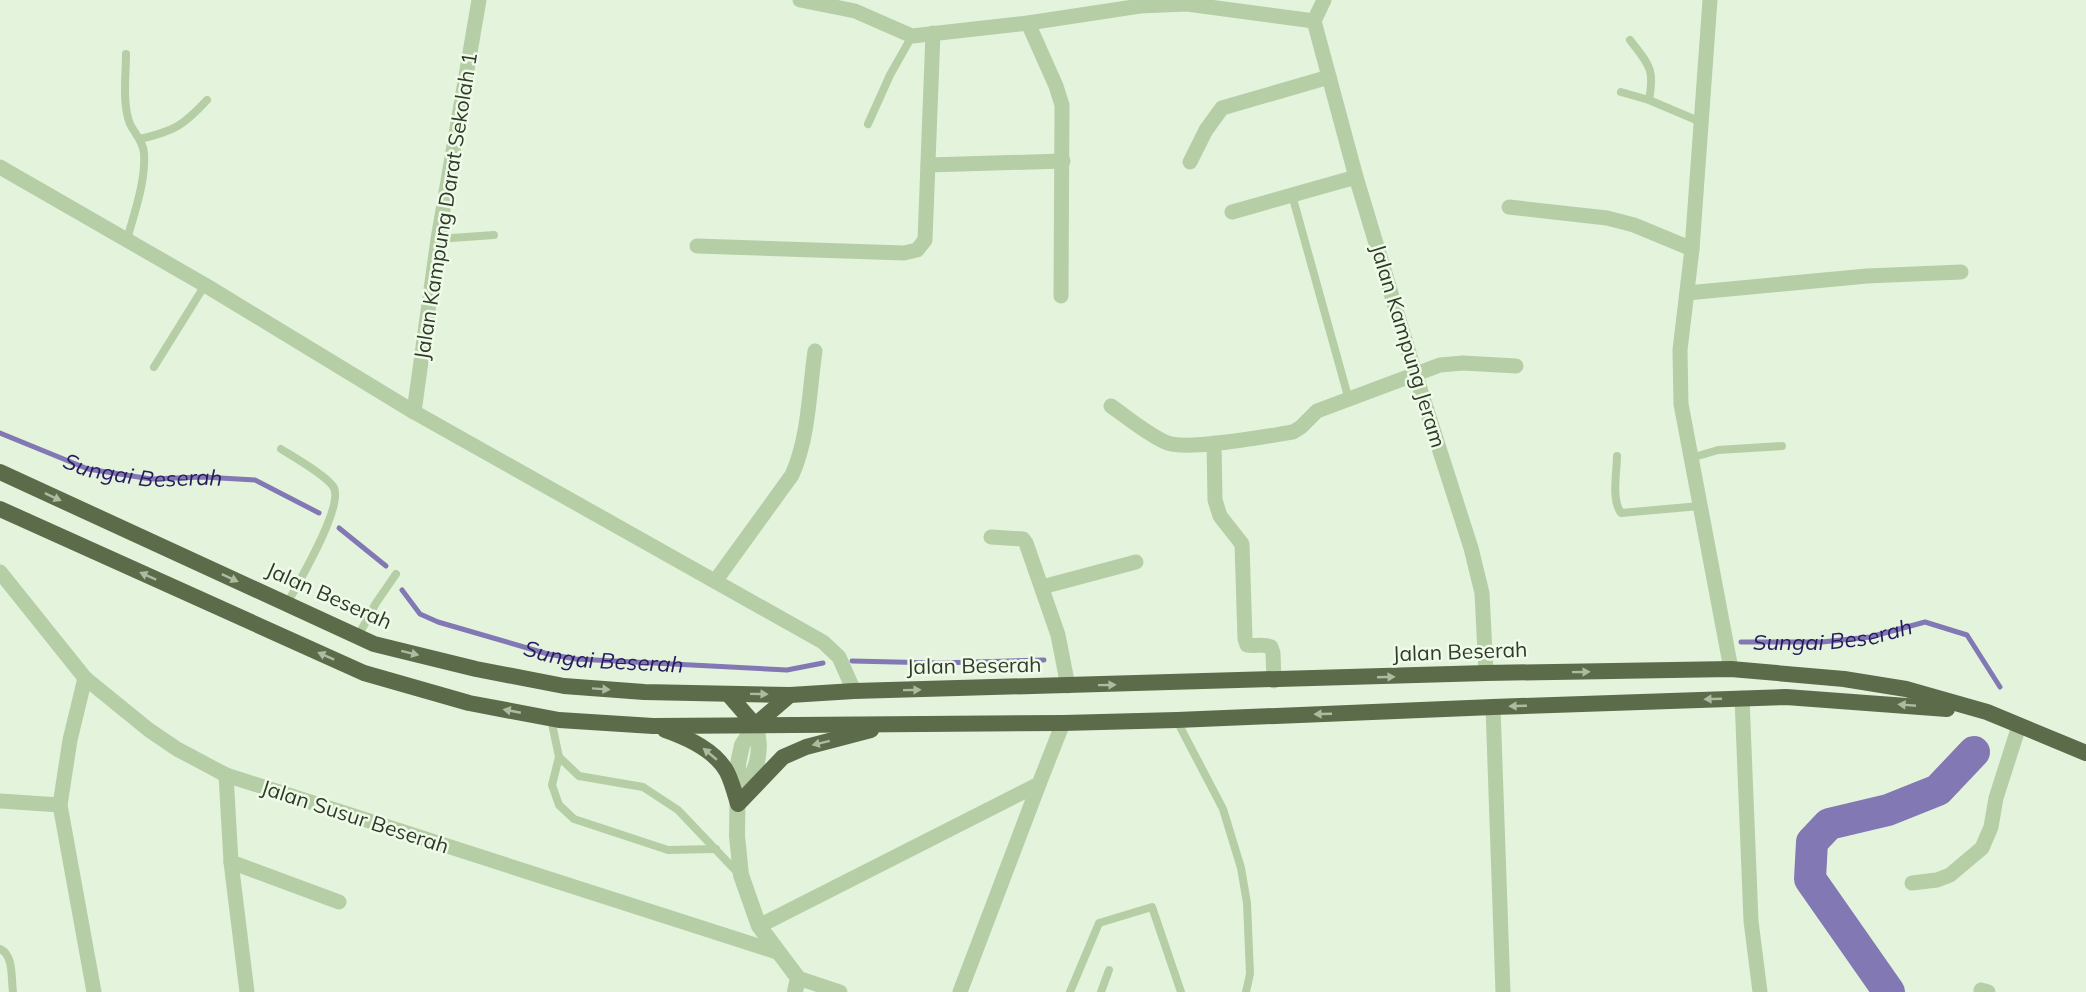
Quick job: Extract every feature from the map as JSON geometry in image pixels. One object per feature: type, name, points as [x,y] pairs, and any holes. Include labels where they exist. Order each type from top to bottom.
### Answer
[{"type":"highway","name":"Jalan Beserah","points":[[0,472],[374,644],[476,669],[564,686],[644,692],[790,695],[854,691],[1731,669],[1844,679],[1906,689],[1987,712],[2086,753]]},
{"type":"highway","name":"Jalan Beserah","points":[[0,509],[364,673],[469,703],[551,719],[653,726],[1063,723],[1742,698],[1798,698],[1987,712]]},
{"type":"highway","points":[[728,694],[755,725],[790,695]]},
{"type":"highway","points":[[653,726],[684,737],[717,759],[727,772],[738,804],[783,757],[806,747],[898,724]]},
{"type":"street","name":"Jalan Kampung Darat Sekolah 1","points":[[414,412],[438,239],[479,0]]},
{"type":"street","points":[[800,0],[855,11],[912,36],[1187,2],[1314,21],[1324,0]]},
{"type":"street","points":[[1710,0],[1692,249],[1680,350],[1681,393],[1731,669]]},
{"type":"street","name":"Jalan Kampung Jeram","points":[[1314,21],[1356,177],[1471,548],[1482,593],[1486,674]]},
{"type":"street","points":[[1028,23],[1062,105],[1061,296]]},
{"type":"street","points":[[697,246],[904,253],[917,250],[925,240],[933,33]]},
{"type":"street","points":[[1190,162],[1206,130],[1222,108],[1329,77]]},
{"type":"street","points":[[928,165],[1063,161]]},
{"type":"street","points":[[0,167],[205,285],[414,412],[823,642],[839,657],[854,691]]},
{"type":"street","points":[[1232,212],[1356,177]]},
{"type":"street","points":[[1509,207],[1607,218],[1634,225],[1692,249]]},
{"type":"street","points":[[1687,293],[1867,276],[1961,272]]},
{"type":"street","points":[[716,580],[792,475],[802,445],[815,351]]},
{"type":"street","points":[[1111,406],[1165,442],[1179,446],[1214,443],[1293,432],[1317,411],[1440,365],[1463,363],[1516,366]]},
{"type":"street","points":[[1214,443],[1215,500],[1220,516],[1242,544],[1245,639],[1247,645],[1250,646],[1271,646],[1274,681]]},
{"type":"street","points":[[991,537],[1023,539],[1058,635],[1068,686]]},
{"type":"street","points":[[1042,587],[1136,562]]},
{"type":"street","name":"Jalan Susur Beserah","points":[[0,573],[85,678],[159,736],[202,764],[225,775],[777,952]]},
{"type":"street","points":[[85,678],[70,740],[60,805],[94,992]]},
{"type":"street","points":[[1742,698],[1751,921],[1760,992]]},
{"type":"street","points":[[1493,707],[1503,992]]},
{"type":"street","points":[[960,992],[1063,723]]},
{"type":"street","points":[[755,725],[741,745],[738,764],[737,836],[741,875],[759,926],[796,985],[840,992]]},
{"type":"street","points":[[1912,883],[1938,880],[1950,875],[1982,848],[1991,827],[1996,798],[2019,726]]},
{"type":"street","points":[[225,775],[231,862],[247,992]]},
{"type":"street","points":[[759,926],[1039,784]]},
{"type":"street","points":[[0,801],[60,805]]},
{"type":"street","points":[[231,862],[339,902]]},
{"type":"lane","points":[[868,124],[890,75],[912,36]]},
{"type":"lane","points":[[1630,40],[1650,67],[1649,100]]},
{"type":"lane","points":[[126,54],[126,99],[129,123],[140,139],[144,150],[145,168],[128,240]]},
{"type":"lane","points":[[1621,92],[1649,100],[1701,122]]},
{"type":"lane","points":[[140,139],[176,128],[187,122],[207,100]]},
{"type":"lane","points":[[1292,195],[1349,400]]},
{"type":"lane","points":[[438,239],[494,235]]},
{"type":"lane","points":[[154,367],[205,285]]},
{"type":"lane","points":[[1691,458],[1718,450],[1782,446]]},
{"type":"lane","points":[[281,449],[329,481],[335,489],[329,522],[287,603]]},
{"type":"lane","points":[[1617,456],[1616,499],[1621,513],[1700,506]]},
{"type":"lane","points":[[358,636],[376,603],[396,574]]},
{"type":"lane","points":[[551,719],[559,757],[552,785],[559,805],[574,819],[668,850],[716,849]]},
{"type":"lane","points":[[1177,720],[1223,809],[1242,868],[1250,974],[1246,992]]},
{"type":"lane","points":[[559,757],[579,776],[643,788],[678,810],[741,875]]},
{"type":"lane","points":[[1070,992],[1099,923],[1152,907],[1181,992]]},
{"type":"lane","points":[[0,949],[5,951],[9,957],[13,992]]},
{"type":"lane","points":[[1101,992],[1109,970]]},
{"type":"waterway","name":"Sungai Beserah","points":[[0,433],[88,469],[151,479],[203,477],[255,480],[319,513]]},
{"type":"waterway","name":"Sungai Beserah","points":[[339,528],[386,566]]},
{"type":"waterway","name":"Sungai Beserah","points":[[402,590],[420,614],[438,622],[548,654],[576,659],[787,670],[823,663]]},
{"type":"waterway","name":"Sungai Beserah","points":[[1741,642],[1822,642],[1870,637],[1925,622],[1967,635],[2000,687]]},
{"type":"waterway","name":"Sungai Beserah","points":[[852,661],[938,663],[1044,660]]},
{"type":"waterway","name":"Sungai Beserah","points":[[1889,992],[1810,879],[1812,842],[1829,824],[1888,810],[1938,790],[1974,752]]}]
